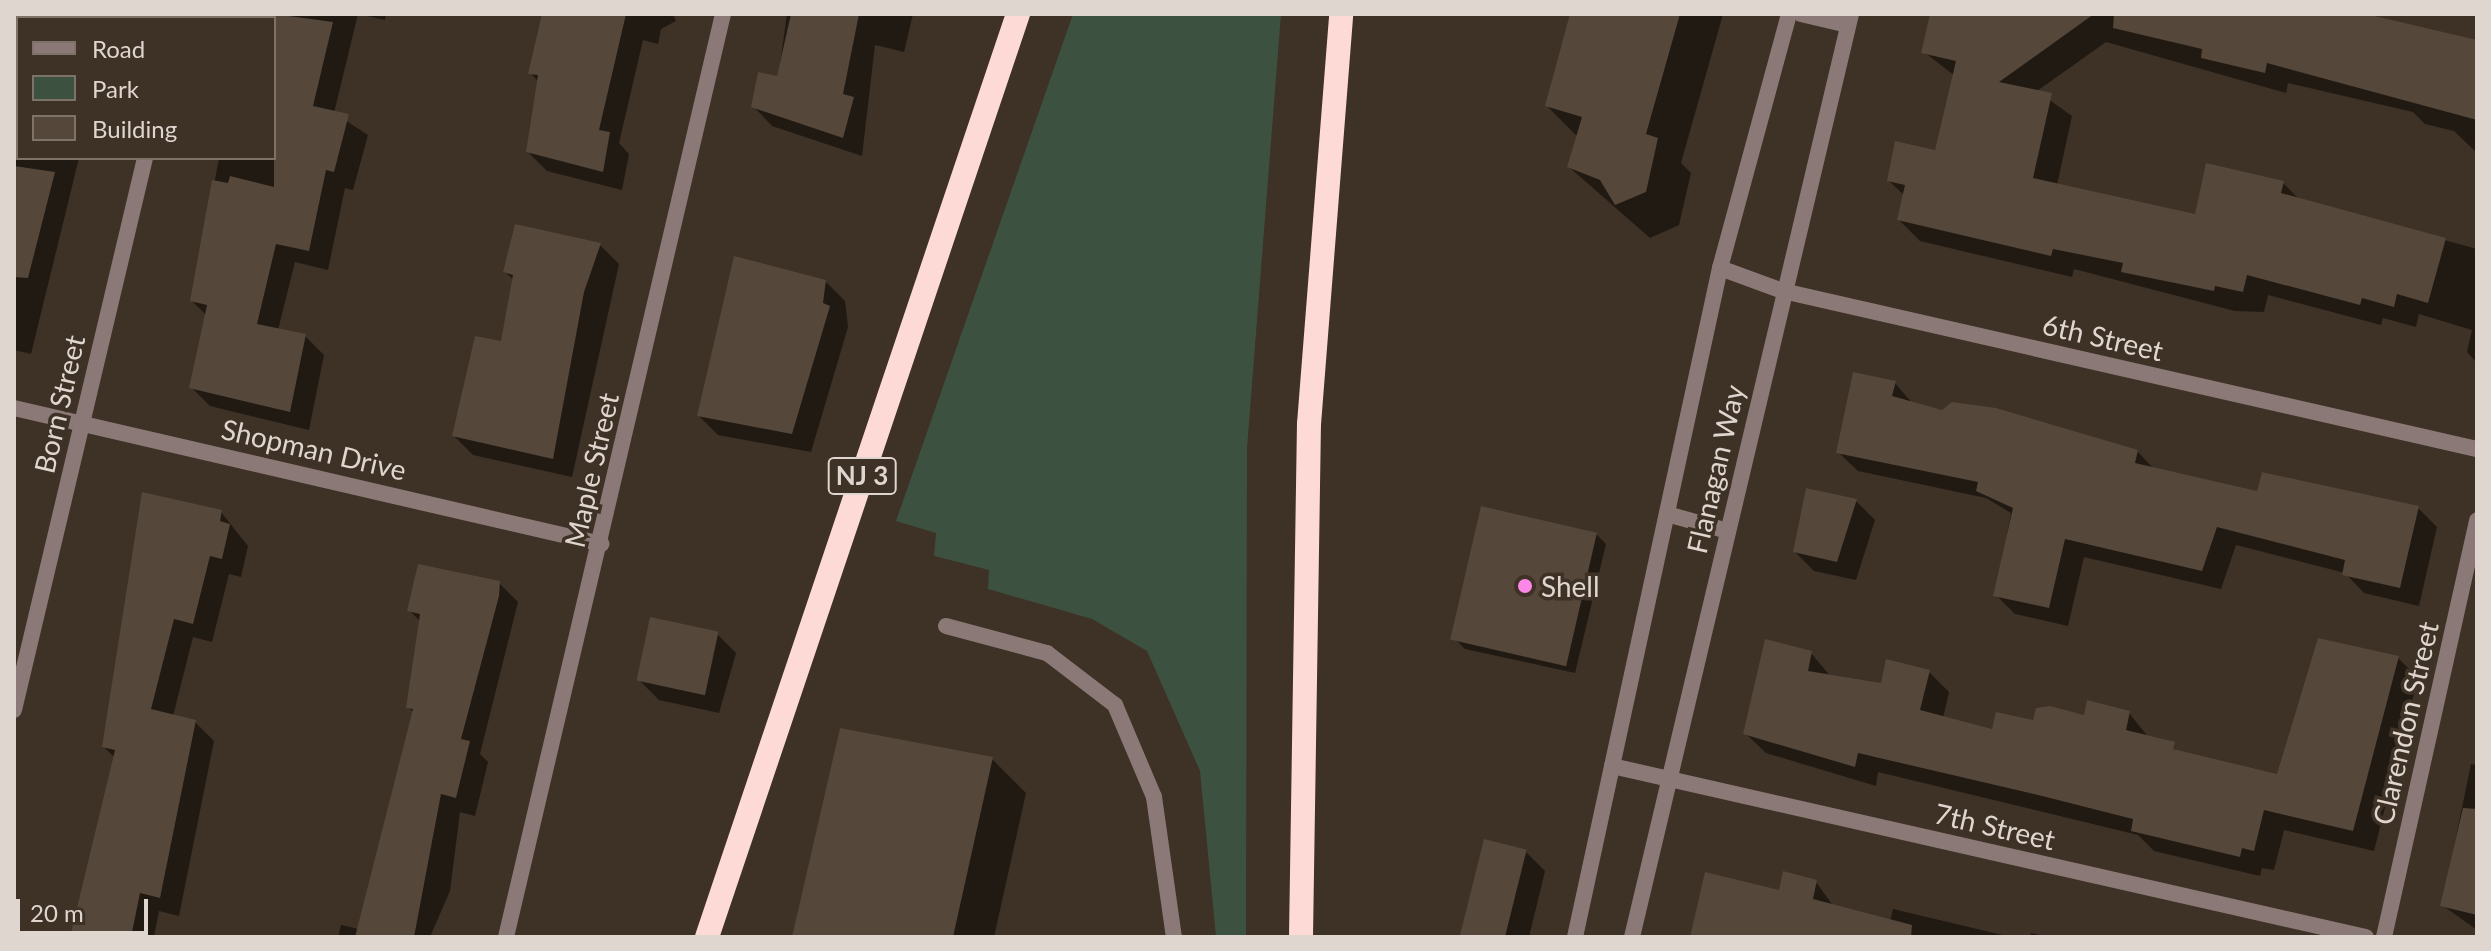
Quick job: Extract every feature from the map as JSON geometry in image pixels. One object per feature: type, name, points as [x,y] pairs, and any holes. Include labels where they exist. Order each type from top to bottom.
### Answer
[{"type":"highway","name":"NJ 3","points":[[707,937],[1018,14]]},
{"type":"highway","points":[[1301,937],[1309,424],[1341,14]]},
{"type":"street","name":"Maple Street","points":[[506,937],[601,544],[723,14]]},
{"type":"street","name":"Flanagan Way","points":[[1575,937],[1720,268],[1789,14]]},
{"type":"street","points":[[1801,14],[1850,20]]},
{"type":"street","name":"Flanagan Way","points":[[1632,937],[1783,291],[1850,20]]},
{"type":"street","name":"Born Street","points":[[14,710],[145,160]]},
{"type":"street","name":"6th Street","points":[[1720,268],[1783,291],[2477,449]]},
{"type":"street","name":"Shopman Drive","points":[[14,408],[81,421],[601,544]]},
{"type":"street","points":[[1667,514],[1728,531]]},
{"type":"street","name":"Clarendon Street","points":[[2384,937],[2477,520]]},
{"type":"street","points":[[946,626],[1047,653],[1115,705],[1154,797],[1174,937]]},
{"type":"street","name":"7th Street","points":[[1612,766],[2366,937]]},
{"type":"green space","points":[[1073,14],[1281,14],[1247,448],[1246,937],[1216,937],[1200,771],[1147,651],[1092,619],[988,589],[989,570],[934,556],[936,533],[896,521]]},
{"type":"building","points":[[542,14],[626,14],[599,130],[610,132],[603,172],[526,152],[538,75],[528,74]]},
{"type":"building","points":[[791,14],[859,14],[843,94],[854,97],[843,138],[751,107],[758,72],[777,76]]},
{"type":"building","points":[[1570,14],[1680,14],[1646,134],[1658,138],[1646,192],[1615,205],[1600,180],[1567,167],[1582,117],[1545,106]]},
{"type":"building","points":[[1930,14],[2094,14],[1999,82],[2052,93],[2033,178],[2195,214],[2206,163],[2284,181],[2281,193],[2446,238],[2428,303],[2397,294],[2394,307],[2362,298],[2360,305],[2247,275],[2243,292],[2215,286],[2214,291],[2121,272],[2123,263],[2053,249],[2051,256],[1897,220],[1905,185],[1887,181],[1895,141],[1935,150],[1956,61],[1921,53]]},
{"type":"building","points":[[2114,14],[2366,14],[2477,40],[2477,120],[2267,63],[2265,73],[2201,58],[2202,49],[2113,28]]},
{"type":"building","points":[[274,16],[333,22],[313,106],[349,114],[334,172],[326,170],[309,251],[276,244],[257,324],[306,334],[290,412],[189,388],[207,305],[190,301],[212,180],[228,183],[230,176],[274,187]]},
{"type":"building","points":[[14,166],[55,172],[28,278],[14,277]]},
{"type":"building","points":[[515,224],[601,243],[584,292],[553,459],[452,436],[475,336],[501,341],[513,275],[503,272]]},
{"type":"building","points":[[734,256],[826,280],[823,303],[830,306],[792,434],[697,416]]},
{"type":"building","points":[[1853,372],[1896,381],[1892,396],[1942,410],[1952,402],[1996,408],[2138,450],[2135,463],[2257,491],[2262,472],[2419,506],[2400,588],[2342,575],[2345,560],[2217,527],[2202,571],[2065,539],[2049,608],[1993,596],[2013,508],[1976,491],[1978,482],[1836,453]]},
{"type":"building","points":[[1806,488],[1857,499],[1837,562],[1793,552]]},
{"type":"building","points":[[142,492],[222,510],[220,521],[230,524],[222,559],[210,556],[193,624],[174,619],[151,709],[196,720],[160,898],[140,893],[131,937],[70,937],[115,750],[102,747]]},
{"type":"building","name":"Shell","points":[[1481,506],[1597,533],[1566,666],[1450,639]]},
{"type":"building","points":[[418,564],[500,581],[499,596],[461,739],[470,741],[456,798],[441,794],[414,937],[355,937],[413,709],[406,708],[420,614],[407,611]]},
{"type":"building","points":[[650,617],[718,632],[705,695],[636,681]]},
{"type":"building","points":[[2318,638],[2399,656],[2353,831],[2264,810],[2254,851],[2242,848],[2240,857],[2131,831],[2133,819],[2038,795],[1858,753],[1855,767],[1743,734],[1765,639],[1812,651],[1808,671],[1881,683],[1886,659],[1930,670],[1920,710],[1992,729],[1996,712],[2033,720],[2036,708],[2050,706],[2084,715],[2087,700],[2130,711],[2126,730],[2175,742],[2173,749],[2277,774]]},
{"type":"building","points":[[840,728],[993,757],[953,937],[792,937]]},
{"type":"building","points":[[2463,808],[2477,809],[2477,915],[2440,906]]},
{"type":"building","points":[[1484,839],[1527,850],[1505,937],[1460,937]]},
{"type":"building","points":[[1783,871],[1817,880],[1813,899],[1912,925],[1911,937],[1690,937],[1705,872],[1779,890]]},
{"type":"place","name":"Shell","points":[[1525,586]]}]
